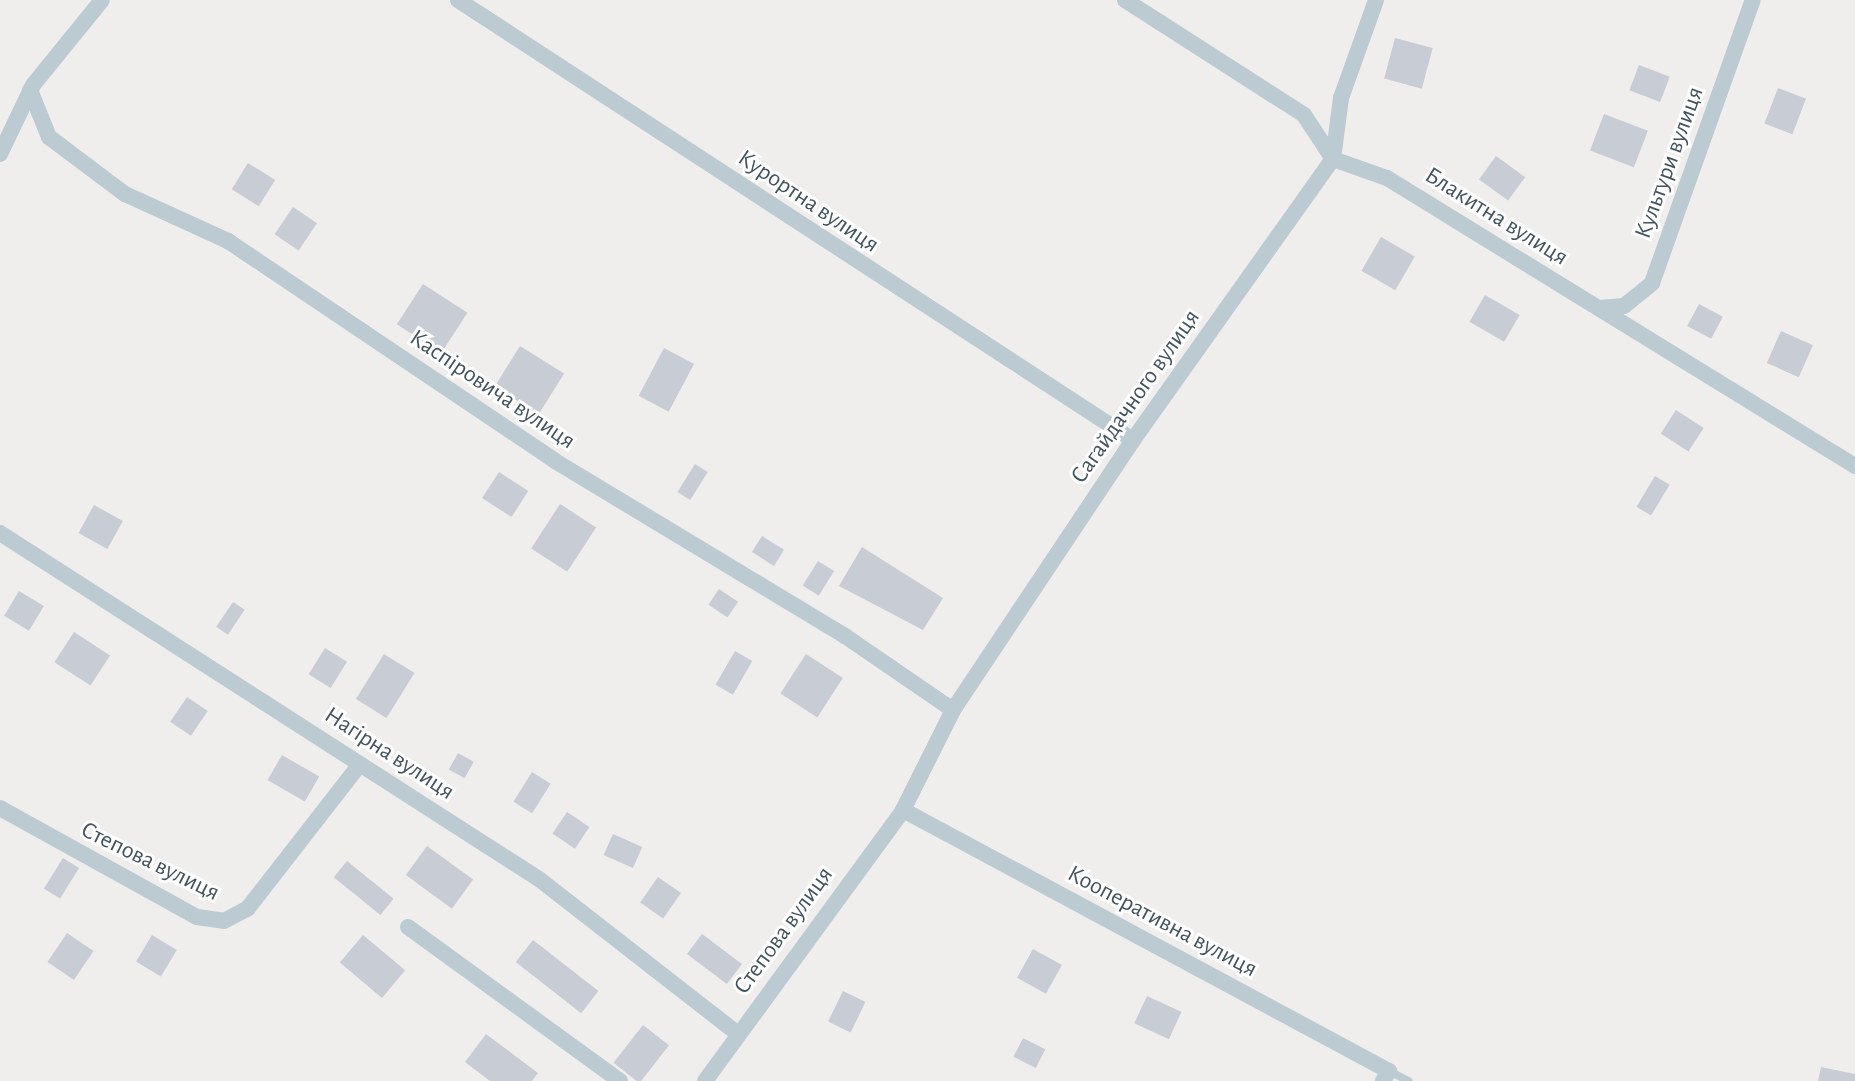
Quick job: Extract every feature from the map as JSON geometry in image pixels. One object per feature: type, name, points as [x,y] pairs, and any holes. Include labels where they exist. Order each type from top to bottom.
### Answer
[{"type":"street","points":[[0,154],[30,90],[102,0]]},
{"type":"street","name":"Курортна вулиця","points":[[458,0],[1133,440]]},
{"type":"street","points":[[1125,0],[1304,115],[1333,159]]},
{"type":"street","name":"Сагайдачного вулиця","points":[[903,810],[953,710],[1133,440],[1333,159],[1341,98],[1376,0]]},
{"type":"street","name":"Культури вулиця","points":[[1600,308],[1624,306],[1652,283],[1753,0]]},
{"type":"street","name":"Каспіровича вулиця","points":[[30,90],[49,137],[125,194],[228,241],[555,461],[832,628],[953,710]]},
{"type":"street","name":"Блакитна вулиця","points":[[1333,159],[1387,178],[1855,466]]},
{"type":"street","name":"Нагірна вулиця","points":[[0,533],[607,927],[738,1034]]},
{"type":"street","name":"Степова вулиця","points":[[0,808],[197,917],[224,921],[248,908],[360,764]]},
{"type":"street","name":"Степова вулиця","points":[[705,1081],[903,810]]},
{"type":"street","name":"Кооперативна вулиця","points":[[903,810],[1386,1076]]},
{"type":"street","points":[[408,927],[620,1081]]},
{"type":"lane","points":[[1386,1076],[1409,1081]]},
{"type":"building","points":[[1395,38],[1433,48],[1422,89],[1384,79]]},
{"type":"building","points":[[1639,65],[1670,77],[1660,102],[1629,90]]},
{"type":"building","points":[[1778,88],[1806,99],[1792,134],[1764,123]]},
{"type":"building","points":[[1604,114],[1648,131],[1634,167],[1590,150]]},
{"type":"building","points":[[1496,156],[1525,177],[1508,201],[1479,179]]},
{"type":"building","points":[[248,163],[275,180],[259,206],[232,189]]},
{"type":"building","points":[[293,207],[317,223],[299,251],[275,234]]},
{"type":"building","points":[[1381,237],[1415,256],[1395,290],[1362,271]]},
{"type":"building","points":[[423,284],[467,313],[441,353],[397,324]]},
{"type":"building","points":[[1485,295],[1520,315],[1504,342],[1470,322]]},
{"type":"building","points":[[1699,304],[1723,317],[1711,339],[1687,326]]},
{"type":"building","points":[[1781,331],[1813,345],[1799,377],[1767,363]]},
{"type":"building","points":[[520,346],[564,374],[539,414],[495,387]]},
{"type":"building","points":[[664,348],[694,364],[669,412],[639,396]]},
{"type":"building","points":[[1676,410],[1704,428],[1688,451],[1661,433]]},
{"type":"building","points":[[695,464],[708,472],[690,500],[678,492]]},
{"type":"building","points":[[499,472],[528,491],[511,517],[482,498]]},
{"type":"building","points":[[1655,476],[1670,485],[1651,516],[1636,507]]},
{"type":"building","points":[[560,504],[596,527],[567,572],[531,548]]},
{"type":"building","points":[[94,505],[123,521],[107,549],[78,533]]},
{"type":"building","points":[[762,536],[784,550],[774,566],[752,552]]},
{"type":"building","points":[[862,547],[943,598],[923,630],[839,586]]},
{"type":"building","points":[[818,561],[834,571],[819,596],[803,586]]},
{"type":"building","points":[[719,589],[738,602],[727,618],[708,605]]},
{"type":"building","points":[[19,591],[44,606],[29,631],[4,616]]},
{"type":"building","points":[[233,602],[245,610],[228,635],[216,627]]},
{"type":"building","points":[[74,632],[110,655],[90,686],[54,662]]},
{"type":"building","points":[[325,648],[347,662],[331,688],[309,674]]},
{"type":"building","points":[[735,651],[752,661],[733,695],[716,685]]},
{"type":"building","points":[[384,654],[415,673],[386,718],[356,699]]},
{"type":"building","points":[[806,654],[843,678],[817,717],[780,693]]},
{"type":"building","points":[[187,697],[208,711],[191,736],[170,722]]},
{"type":"building","points":[[458,753],[474,762],[465,778],[449,770]]},
{"type":"building","points":[[282,755],[319,776],[305,802],[268,780]]},
{"type":"building","points":[[532,772],[551,784],[532,813],[513,802]]},
{"type":"building","points":[[567,812],[589,827],[575,849],[552,834]]},
{"type":"building","points":[[613,834],[642,847],[633,868],[604,855]]},
{"type":"building","points":[[427,846],[473,880],[452,909],[406,875]]},
{"type":"building","points":[[63,858],[79,868],[60,899],[44,889]]},
{"type":"building","points":[[347,861],[394,899],[380,915],[334,877]]},
{"type":"building","points":[[658,877],[681,893],[663,918],[640,902]]},
{"type":"building","points":[[67,933],[94,951],[74,980],[47,962]]},
{"type":"building","points":[[702,934],[742,964],[727,984],[687,954]]},
{"type":"building","points":[[152,935],[177,950],[161,977],[136,962]]},
{"type":"building","points":[[363,935],[405,970],[382,998],[340,963]]},
{"type":"building","points":[[533,940],[598,991],[581,1013],[516,962]]},
{"type":"building","points":[[1033,949],[1062,965],[1046,994],[1017,978]]},
{"type":"building","points":[[843,991],[865,1002],[851,1033],[828,1022]]},
{"type":"building","points":[[1147,996],[1181,1012],[1169,1039],[1134,1023]]},
{"type":"building","points":[[643,1025],[669,1045],[641,1081],[637,1081],[613,1063]]},
{"type":"building","points":[[486,1034],[538,1073],[532,1081],[490,1081],[465,1062]]},
{"type":"building","points":[[1023,1038],[1045,1049],[1036,1068],[1013,1057]]},
{"type":"building","points":[[1821,1067],[1855,1074],[1855,1081],[1818,1081]]}]
